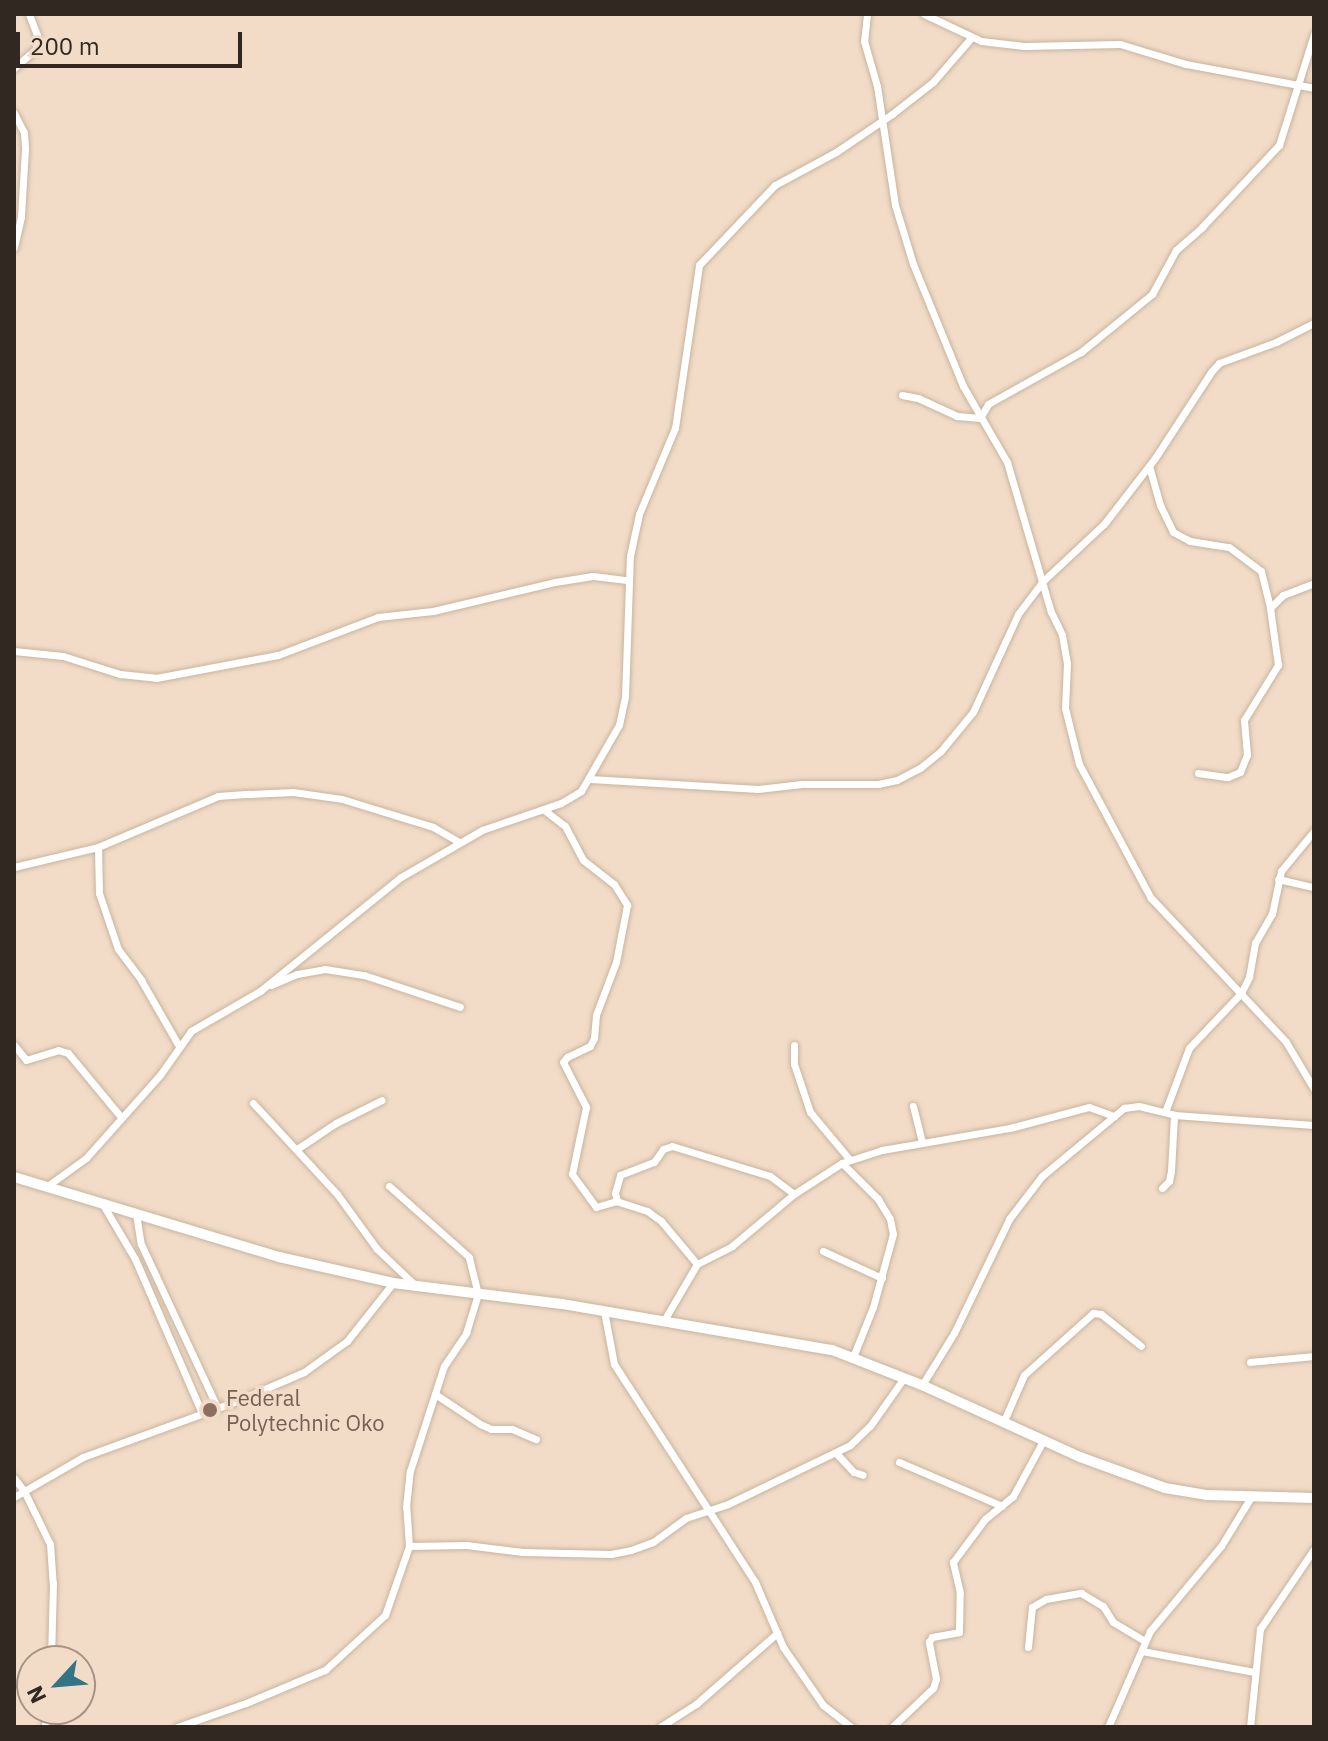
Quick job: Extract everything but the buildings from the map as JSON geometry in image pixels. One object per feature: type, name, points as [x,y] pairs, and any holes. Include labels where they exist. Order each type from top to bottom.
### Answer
[{"type":"main road","points":[[14,1177],[279,1257],[393,1283],[604,1311],[662,1324],[795,1343],[853,1357],[1043,1441],[1165,1488],[1207,1495],[1314,1498]]},
{"type":"street","points":[[14,68],[36,49],[37,35],[29,14]]},
{"type":"street","points":[[867,14],[864,41],[880,105],[895,205],[909,253],[980,418],[1004,453],[1065,649],[1065,708],[1079,764],[1151,898],[1286,1042],[1305,1068],[1314,1089]]},
{"type":"street","points":[[924,14],[971,38],[1024,46],[1120,44],[1186,64],[1314,88]]},
{"type":"street","points":[[980,418],[988,404],[1081,352],[1152,294],[1176,250],[1202,227],[1279,145],[1314,34]]},
{"type":"street","points":[[260,991],[381,891],[459,842],[569,799],[590,779],[619,725],[625,697],[627,580],[639,514],[678,413],[699,265],[775,185],[882,121],[933,82],[971,38]]},
{"type":"street","points":[[880,105],[900,106]]},
{"type":"street","points":[[14,113],[24,133],[18,172],[21,217],[14,247]]},
{"type":"street","points":[[590,779],[726,790],[897,780],[920,768],[957,733],[973,712],[1010,626],[1043,581],[1104,524],[1149,466],[1219,363],[1276,342],[1314,323]]},
{"type":"street","points":[[902,395],[918,398],[957,416],[980,418]]},
{"type":"street","points":[[1149,466],[1160,505],[1173,532],[1190,541],[1229,547],[1261,571],[1270,608],[1278,665],[1244,720],[1247,741],[1245,762],[1232,777],[1198,773]]},
{"type":"street","points":[[14,651],[63,656],[120,674],[156,678],[278,655],[378,617],[433,611],[593,576],[627,580]]},
{"type":"street","points":[[1270,608],[1283,595],[1314,583]]},
{"type":"street","points":[[14,867],[98,847],[218,796],[293,792],[380,810],[433,827],[459,842]]},
{"type":"street","points":[[543,809],[565,826],[583,860],[614,884],[627,905],[616,962],[596,1015],[594,1038],[590,1046],[563,1062],[586,1107],[572,1174],[596,1207],[617,1201],[647,1211],[661,1221],[697,1264]]},
{"type":"street","points":[[1162,1188],[1169,1181],[1171,1171],[1170,1114],[1189,1048],[1241,993],[1249,977],[1255,943],[1272,914],[1278,879],[1314,831]]},
{"type":"street","points":[[98,847],[99,893],[118,949],[141,980],[179,1046]]},
{"type":"street","points":[[1278,879],[1314,887]]},
{"type":"street","points":[[46,1187],[86,1158],[160,1075],[191,1031],[260,991],[297,974],[325,969],[364,975],[460,1007]]},
{"type":"street","points":[[14,1045],[26,1060],[58,1050],[68,1053],[121,1117]]},
{"type":"street","points":[[794,1045],[794,1064],[810,1112],[846,1162],[878,1199],[890,1219],[893,1234],[882,1278],[853,1357]]},
{"type":"street","points":[[297,1149],[336,1123],[382,1100]]},
{"type":"street","points":[[253,1103],[297,1149],[377,1249],[416,1287]]},
{"type":"street","points":[[913,1106],[922,1142]]},
{"type":"street","points":[[922,1385],[954,1333],[1009,1219],[1042,1176],[1124,1108],[1139,1106],[1170,1114],[1314,1125]]},
{"type":"street","points":[[662,1324],[697,1264],[732,1246],[794,1194],[846,1162],[922,1142],[1010,1128],[1089,1107],[1114,1116]]},
{"type":"street","points":[[617,1201],[615,1193],[620,1175],[654,1162],[663,1149],[672,1146],[770,1176],[794,1194]]},
{"type":"street","points":[[177,1727],[325,1670],[385,1615],[409,1546],[406,1507],[410,1471],[444,1366],[466,1333],[478,1294],[469,1257],[389,1186]]},
{"type":"street","points":[[102,1203],[123,1235],[202,1413]]},
{"type":"street","points":[[136,1214],[141,1244],[217,1407]]},
{"type":"street","points":[[823,1251],[882,1278]]},
{"type":"street","points":[[14,1497],[83,1457],[304,1372],[347,1341],[393,1283]]},
{"type":"street","points":[[151,1297],[162,1292]]},
{"type":"street","points":[[604,1311],[614,1364],[755,1582],[777,1633],[823,1705],[851,1727]]},
{"type":"street","points":[[1003,1423],[1024,1375],[1083,1319],[1101,1314],[1141,1346]]},
{"type":"street","points":[[168,1336],[181,1330]]},
{"type":"street","points":[[1250,1362],[1314,1356]]},
{"type":"street","points":[[409,1546],[466,1545],[523,1552],[611,1554],[653,1542],[686,1518],[709,1511],[836,1453],[870,1426],[904,1378]]},
{"type":"street","points":[[435,1394],[491,1429],[512,1429],[536,1439]]},
{"type":"street","points":[[892,1727],[933,1688],[936,1679],[929,1642],[932,1637],[959,1632],[960,1593],[953,1562],[985,1519],[1013,1496],[1043,1441]]},
{"type":"street","points":[[836,1453],[854,1472],[863,1475]]},
{"type":"street","points":[[899,1462],[1002,1506]]},
{"type":"street","points":[[14,1478],[24,1491],[50,1544],[53,1583],[51,1645]]},
{"type":"street","points":[[1108,1727],[1145,1641],[1221,1546],[1251,1497]]},
{"type":"street","points":[[1250,1727],[1254,1672],[1263,1620],[1281,1602],[1314,1549]]},
{"type":"street","points":[[1028,1647],[1028,1615],[1037,1602],[1081,1593],[1103,1606],[1113,1622],[1145,1641]]},
{"type":"street","points":[[660,1727],[696,1704],[777,1633]]},
{"type":"street","points":[[1142,1651],[1254,1672]]},
{"type":"place","name":"Federal Polytechnic Oko","points":[[210,1410]]}]
